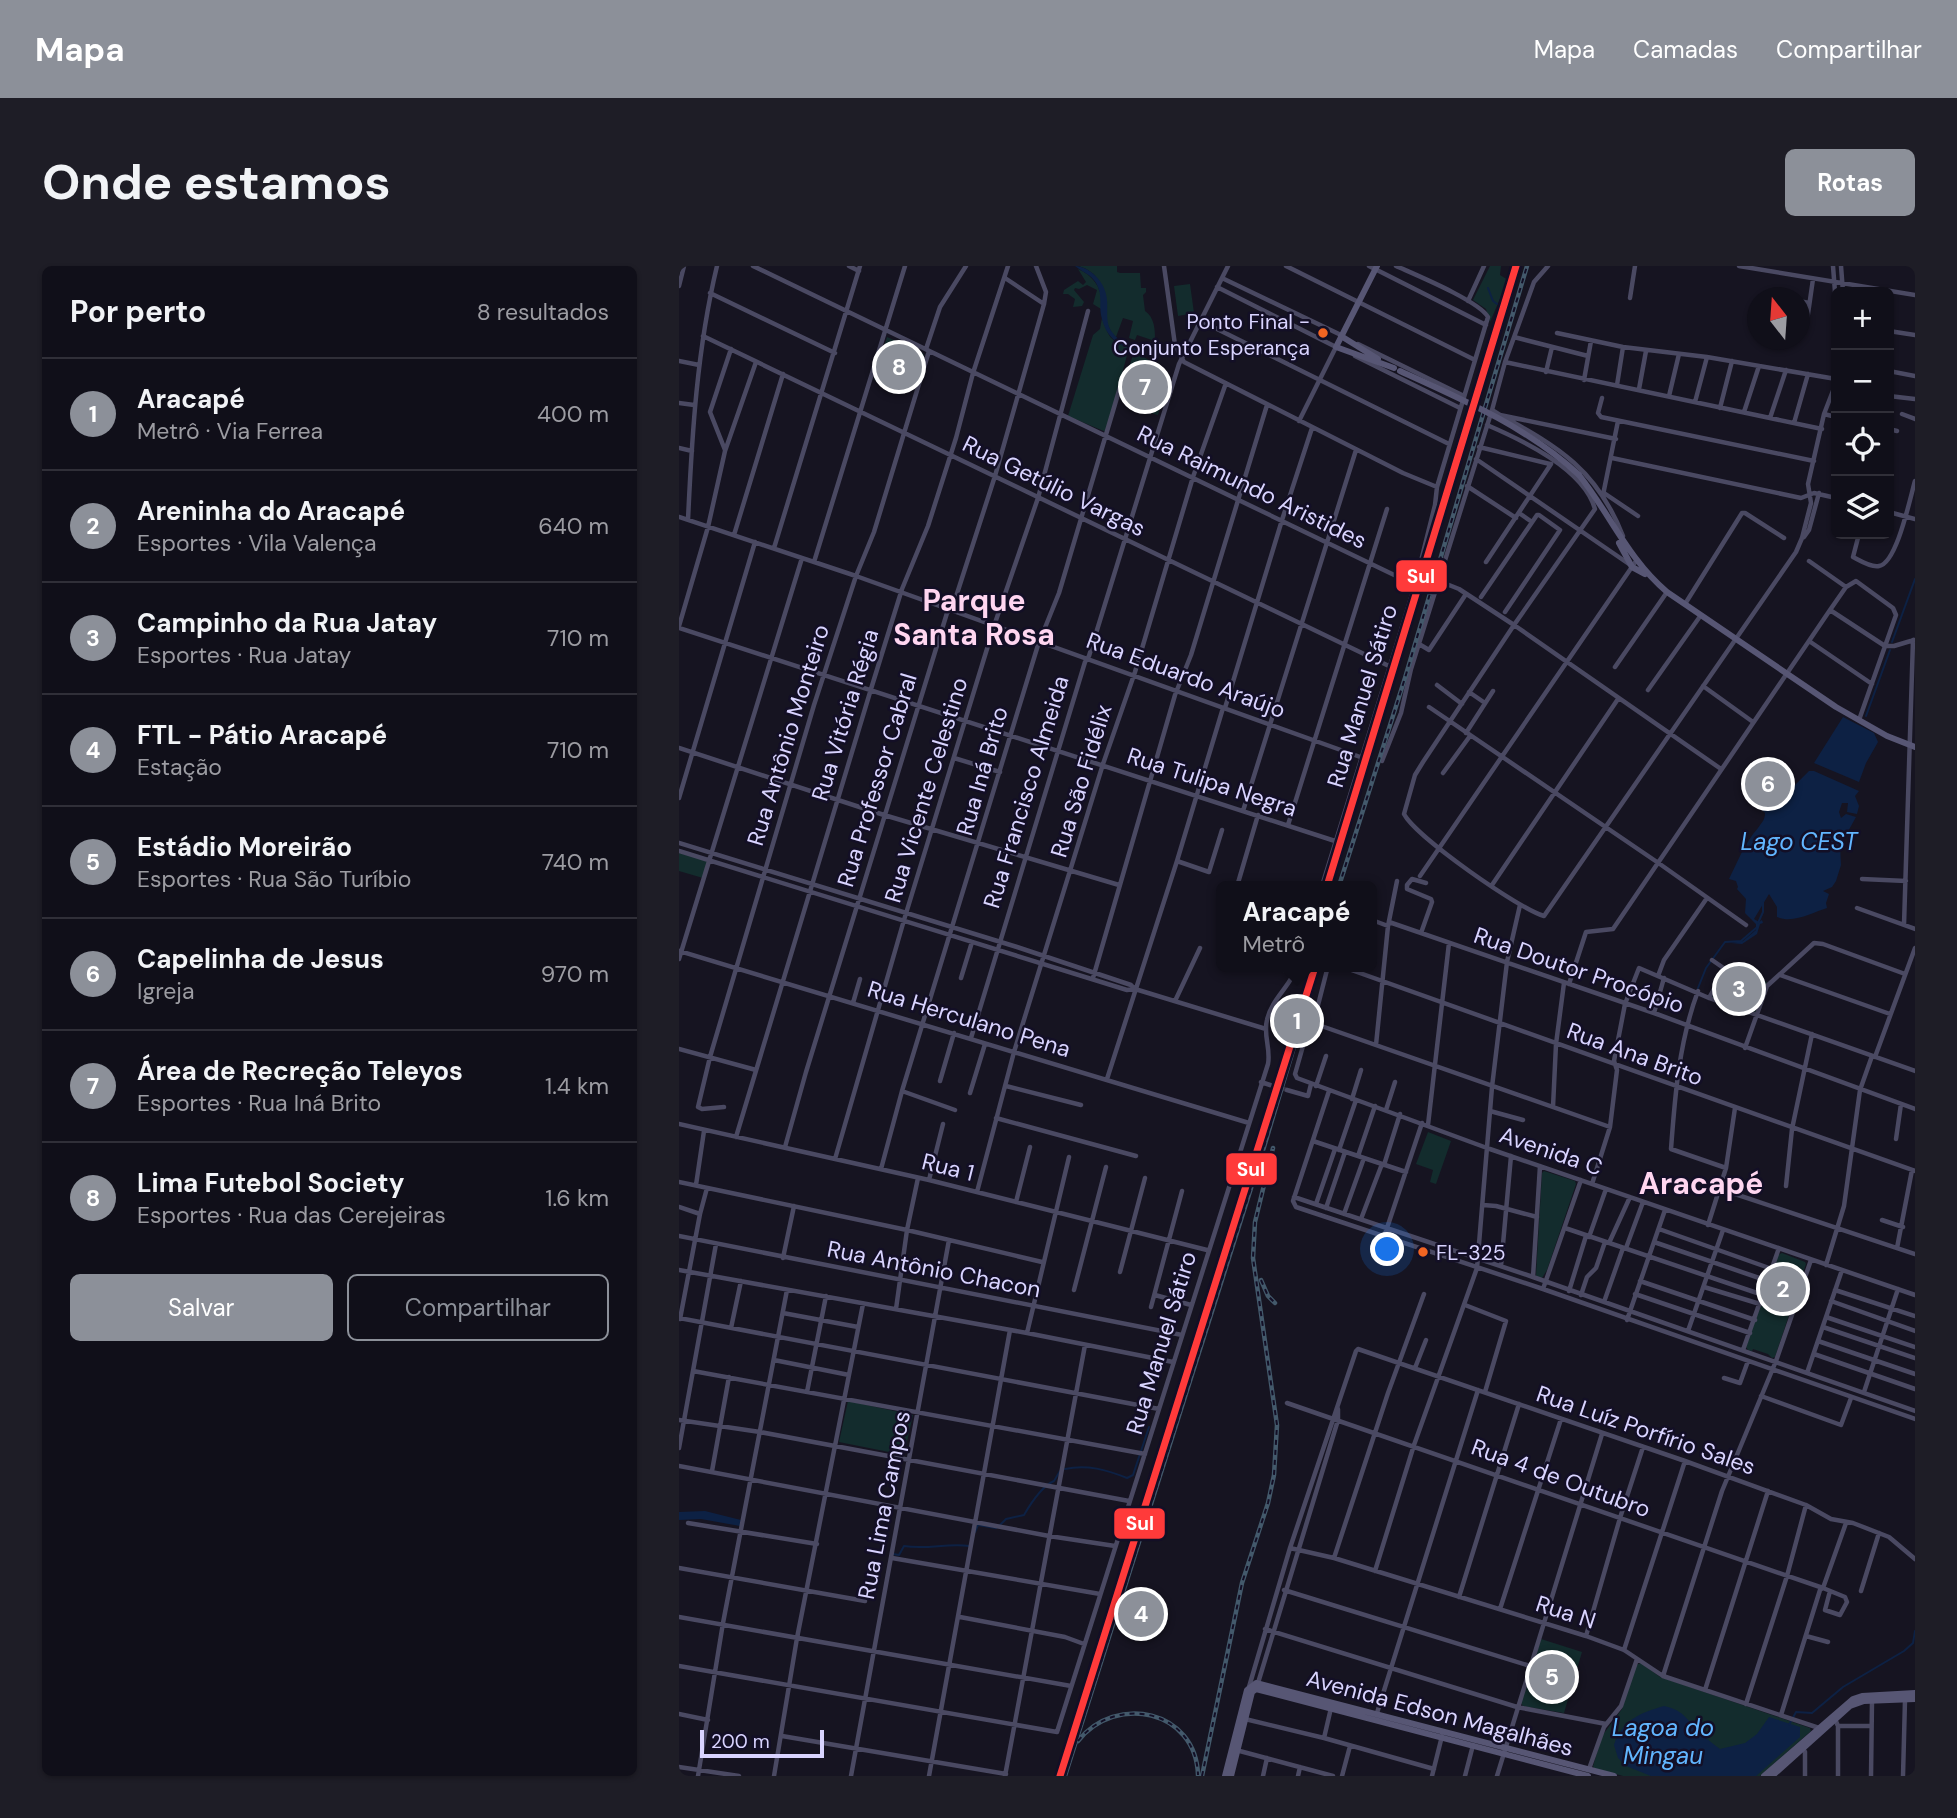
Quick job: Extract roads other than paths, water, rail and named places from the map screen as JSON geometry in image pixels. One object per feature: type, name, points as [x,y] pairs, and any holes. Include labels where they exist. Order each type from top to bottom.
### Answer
[{"type":"street","points":[[679,286],[684,266]]},
{"type":"street","points":[[688,520],[694,405],[703,336],[717,266]]},
{"type":"street","name":"Rua Raimundo Aristides","points":[[753,266],[1415,585]]},
{"type":"street","points":[[774,548],[860,268],[849,266]]},
{"type":"street","points":[[814,562],[905,266]]},
{"type":"street","name":"Rua Antônio Monteiro","points":[[724,1107],[698,1107],[710,1057],[790,783],[856,576],[874,532],[940,307],[965,266]]},
{"type":"street","name":"Rua Vitória Régia","points":[[736,1137],[871,689],[902,593],[925,535],[1008,266]]},
{"type":"street","name":"Rua Professor Cabral","points":[[785,1147],[918,705],[995,476],[1044,304],[1046,292],[1036,266]]},
{"type":"street","points":[[1164,266],[1175,345],[1184,362],[1356,450],[1437,487]]},
{"type":"street","name":"Rua Francisco Almeida","points":[[971,1038],[1149,456],[1182,358],[1228,266]]},
{"type":"street","points":[[1286,266],[1475,360]]},
{"type":"street","points":[[1396,266],[1468,301],[1482,267]]},
{"type":"street","points":[[1382,761],[1396,728],[1505,362],[1534,282],[1548,266]]},
{"type":"street","points":[[1630,298],[1635,266]]},
{"type":"street","points":[[1739,266],[1915,295]]},
{"type":"street","points":[[1833,266],[1835,287]]},
{"type":"street","points":[[1841,266],[1842,285]]},
{"type":"street","points":[[1299,421],[1374,267],[1486,325]]},
{"type":"street","points":[[1005,278],[1044,304]]},
{"type":"street","points":[[1222,278],[1464,396]]},
{"type":"street","points":[[1810,297],[1813,279]]},
{"type":"street","points":[[1217,288],[1336,347],[1397,370],[1481,410],[1540,443],[1579,475],[1593,493],[1635,564]]},
{"type":"street","points":[[711,293],[835,353]]},
{"type":"street","name":"Rua Manuel Sátiro","points":[[1323,881],[1415,585],[1437,487],[1486,325],[1486,313],[1468,301]]},
{"type":"street","name":"Rua Vicente Celestino","points":[[835,1159],[877,1010],[994,626],[1038,498],[1088,311]]},
{"type":"street","points":[[1201,321],[1449,444]]},
{"type":"street","points":[[1313,336],[1318,324]]},
{"type":"street","points":[[1894,332],[1915,335]]},
{"type":"street","points":[[1557,333],[1646,351],[1732,361],[1831,380]]},
{"type":"street","name":"Rua Getúlio Vargas","points":[[703,336],[1391,667]]},
{"type":"street","points":[[1514,337],[1588,356]]},
{"type":"street","points":[[1584,380],[1591,341]]},
{"type":"street","points":[[1357,344],[1397,370]]},
{"type":"street","points":[[1546,372],[1552,347]]},
{"type":"street","points":[[1617,385],[1623,347]]},
{"type":"street","points":[[725,451],[711,412],[731,349]]},
{"type":"street","points":[[1639,389],[1646,351]]},
{"type":"street","points":[[1352,353],[1460,408]]},
{"type":"street","points":[[1669,396],[1679,354]]},
{"type":"street","points":[[1174,359],[1182,358]]},
{"type":"street","points":[[1695,402],[1707,358]]},
{"type":"street","points":[[679,361],[699,365]]},
{"type":"street","points":[[1720,408],[1732,361]]},
{"type":"street","points":[[679,627],[708,527],[725,451],[756,362]]},
{"type":"street","points":[[1505,362],[1822,429]]},
{"type":"street","points":[[1744,412],[1759,366]]},
{"type":"street","points":[[1770,418],[1786,370]]},
{"type":"street","points":[[1894,373],[1915,376]]},
{"type":"street","points":[[734,535],[783,374]]},
{"type":"street","points":[[1794,423],[1808,374]]},
{"type":"street","name":"Rua São Fidélix","points":[[977,1192],[1014,1052],[1193,477],[1226,383]]},
{"type":"street","name":"Rua Iná Brito","points":[[881,1169],[922,1023],[1040,641],[1059,593],[1121,384]]},
{"type":"street","points":[[1800,544],[1811,503],[1808,484],[1831,395]]},
{"type":"street","points":[[1894,397],[1915,399]]},
{"type":"street","points":[[1602,398],[1599,415],[1618,421],[1814,461]]},
{"type":"street","points":[[679,404],[694,405]]},
{"type":"street","points":[[1094,976],[1150,780],[1267,405]]},
{"type":"street","points":[[1492,410],[1551,442],[1588,476],[1603,494],[1618,524],[1625,546]]},
{"type":"street","points":[[1824,414],[1831,416]]},
{"type":"street","points":[[1902,414],[1915,419]]},
{"type":"street","points":[[1500,415],[1616,439]]},
{"type":"street","points":[[1603,494],[1618,421]]},
{"type":"street","points":[[1487,425],[1531,445],[1558,463],[1584,489],[1595,509],[1415,775],[1404,811],[1406,818],[1418,832],[1439,849],[1520,905],[1544,916],[1791,560],[1809,530],[1819,493]]},
{"type":"street","points":[[1107,1079],[1313,428]]},
{"type":"street","points":[[1479,447],[1551,464],[1558,463]]},
{"type":"street","points":[[679,448],[692,450]]},
{"type":"street","points":[[1243,811],[1356,450]]},
{"type":"street","points":[[1612,458],[1801,498],[1819,493],[1831,497]]},
{"type":"street","points":[[1476,459],[1579,530],[1635,564],[1667,592],[1787,674],[1859,720],[1912,746]]},
{"type":"street","points":[[1486,562],[1551,464]]},
{"type":"street","points":[[1858,539],[1854,558],[1874,566],[1883,565],[1896,546],[1915,481]]},
{"type":"street","points":[[1467,486],[1532,522]]},
{"type":"street","points":[[1603,494],[1638,516]]},
{"type":"street","points":[[1288,825],[1387,509]]},
{"type":"street","points":[[1685,604],[1742,513],[1747,513],[1784,538]]},
{"type":"street","points":[[1894,513],[1915,519]]},
{"type":"street","points":[[1481,597],[1538,514],[1560,530],[1504,612]]},
{"type":"street","points":[[1551,523],[1556,514]]},
{"type":"street","name":"Rua Eduardo Araújo","points":[[679,517],[856,576],[1363,758]]},
{"type":"street","points":[[1608,519],[1635,564]]},
{"type":"street","points":[[679,798],[755,542]]},
{"type":"street","points":[[679,959],[802,558]]},
{"type":"street","points":[[1809,561],[1846,587]]},
{"type":"street","points":[[1420,876],[1635,564]]},
{"type":"street","points":[[1439,581],[1466,594],[1514,625],[1721,769]]},
{"type":"street","points":[[1553,1107],[1556,1044],[1567,984],[1587,932],[1611,931],[1830,610],[1846,587],[1853,582],[1857,582],[1890,605],[1896,615],[1859,720]]},
{"type":"street","points":[[1615,667],[1667,592]]},
{"type":"street","points":[[1419,644],[1429,650],[1466,594]]},
{"type":"street","points":[[1830,610],[1885,646],[1914,640],[1904,925]]},
{"type":"street","points":[[1649,690],[1701,615]]},
{"type":"street","name":"Rua Tulipa Negra","points":[[679,627],[1335,841]]},
{"type":"street","points":[[1809,641],[1872,684]]},
{"type":"street","points":[[1437,685],[1462,704]]},
{"type":"street","points":[[1703,685],[1754,722]]},
{"type":"street","points":[[1443,773],[1493,691]]},
{"type":"street","points":[[1469,692],[1485,703]]},
{"type":"street","points":[[1492,885],[1618,699]]},
{"type":"street","points":[[1429,707],[1746,925]]},
{"type":"street","points":[[679,748],[884,815],[1119,886]]},
{"type":"street","points":[[954,758],[1000,772]]},
{"type":"street","points":[[768,796],[773,778]]},
{"type":"street","points":[[1239,881],[1258,815]]},
{"type":"street","points":[[1177,861],[1209,872],[1221,830]]},
{"type":"street","points":[[679,843],[952,928],[1043,963],[1131,985],[1135,989],[1266,1029]]},
{"type":"street","points":[[679,851],[972,942],[1045,956],[1094,976]]},
{"type":"street","points":[[1421,933],[1432,902],[1407,886],[1412,879],[1426,883]]},
{"type":"street","points":[[1862,879],[1915,885]]},
{"type":"street","points":[[1376,1045],[1388,924],[1397,881]]},
{"type":"street","points":[[1654,1013],[1664,960],[1707,898]]},
{"type":"street","points":[[1375,1571],[1414,1445],[1479,1259],[1492,1087],[1507,962],[1520,905]]},
{"type":"street","points":[[1857,908],[1915,929]]},
{"type":"street","name":"Rua Doutor Procópio","points":[[1377,921],[1421,933],[1654,1013],[1915,1109]]},
{"type":"street","points":[[961,978],[972,942]]},
{"type":"street","points":[[1384,1237],[1425,1124],[1448,943]]},
{"type":"street","points":[[1745,1048],[1767,986],[1812,945],[1818,943],[1905,975]]},
{"type":"street","points":[[1175,1001],[1200,948]]},
{"type":"street","points":[[1826,1265],[1844,1206],[1860,1090],[1915,948]]},
{"type":"street","name":"Rua Herculano Pena","points":[[680,951],[1249,1123]]},
{"type":"street","points":[[1709,998],[1725,969],[1712,960]]},
{"type":"street","points":[[1592,1184],[1610,1127],[1617,1070],[1614,1061],[1625,1004],[1639,968],[1698,991],[1709,998],[1915,1071]]},
{"type":"street","points":[[1326,972],[1316,1013],[1311,1022],[1610,1127]]},
{"type":"street","name":"Rua Ana Brito","points":[[1356,972],[1913,1171]]},
{"type":"street","name":"Rua Manuel Sátiro","points":[[1015,1726],[1055,1734],[1207,1250],[1227,1197],[1270,1054],[1266,1029],[1273,1003],[1295,973]]},
{"type":"street","points":[[1780,975],[1890,1014]]},
{"type":"street","points":[[853,1003],[860,979]]},
{"type":"street","points":[[1698,991],[1686,1026],[1675,1087],[1671,1149],[1726,1168]]},
{"type":"street","name":"Avenida C","points":[[1311,1022],[1296,1077],[1313,1085],[1915,1295]]},
{"type":"street","points":[[940,1081],[954,1032]]},
{"type":"street","points":[[1786,1186],[1792,1129],[1812,1034]]},
{"type":"street","points":[[970,1093],[985,1044]]},
{"type":"street","points":[[679,1049],[756,1070]]},
{"type":"street","points":[[1287,1090],[1308,1096],[1326,1056]]},
{"type":"street","points":[[1326,1208],[1361,1070]]},
{"type":"street","points":[[1261,1082],[1270,1085]]},
{"type":"street","points":[[1386,1110],[1395,1082]]},
{"type":"street","points":[[1006,1086],[1081,1105]]},
{"type":"street","points":[[902,1091],[955,1110]]},
{"type":"street","points":[[1329,1091],[1294,1197],[1293,1204],[1298,1208],[1543,1289],[1915,1419]]},
{"type":"street","points":[[1896,1139],[1901,1104]]},
{"type":"street","points":[[1357,1156],[1375,1106]]},
{"type":"street","points":[[1708,1225],[1726,1168],[1735,1108]]},
{"type":"street","points":[[1490,1111],[1523,1120]]},
{"type":"street","points":[[1355,1227],[1383,1164],[1400,1114]]},
{"type":"street","points":[[996,1118],[1136,1156]]},
{"type":"street","name":"Rua 1","points":[[679,1124],[929,1180],[1207,1250]]},
{"type":"street","points":[[929,1180],[943,1124]]},
{"type":"street","points":[[696,1185],[704,1131]]},
{"type":"street","points":[[1313,1141],[1406,1172]]},
{"type":"street","points":[[1016,1202],[1030,1147]]},
{"type":"street","points":[[1316,1205],[1340,1150]]},
{"type":"street","points":[[1504,1278],[1505,1208],[1511,1156]]},
{"type":"street","points":[[1027,1333],[1054,1210],[1069,1157]]},
{"type":"street","points":[[1344,1214],[1364,1158]]},
{"type":"street","points":[[1533,1277],[1540,1166]]},
{"type":"street","points":[[1073,1290],[1107,1167]]},
{"type":"street","points":[[1897,1248],[1913,1171]]},
{"type":"street","points":[[896,1309],[907,1230],[918,1178]]},
{"type":"street","points":[[1119,1272],[1146,1178]]},
{"type":"street","points":[[1543,1289],[1581,1180]]},
{"type":"street","points":[[679,1182],[907,1230],[1042,1262]]},
{"type":"street","points":[[706,1188],[680,1319],[1159,1409]]},
{"type":"street","points":[[1569,1291],[1606,1189]]},
{"type":"street","points":[[1720,1189],[1915,1254]]},
{"type":"street","points":[[1151,1307],[1182,1191]]},
{"type":"street","points":[[1294,1197],[1630,1310],[1915,1411]]},
{"type":"street","points":[[1581,1295],[1587,1277],[1596,1268],[1630,1197]]},
{"type":"street","points":[[1604,1302],[1643,1202]]},
{"type":"street","points":[[1483,1205],[1537,1216]]},
{"type":"street","points":[[783,1258],[794,1206]]},
{"type":"street","points":[[679,1207],[700,1214]]},
{"type":"street","points":[[1627,1320],[1665,1209]]},
{"type":"street","points":[[1882,1220],[1903,1227]]},
{"type":"street","points":[[1565,1228],[1763,1295]]},
{"type":"street","points":[[1659,1229],[1772,1269]]},
{"type":"street","points":[[1688,1331],[1723,1230]]},
{"type":"street","name":"Rua Antônio Chacon","points":[[679,1236],[1182,1335]]},
{"type":"street","name":"Rua Lima Campos","points":[[851,1776],[949,1240]]},
{"type":"street","points":[[1654,1242],[1768,1282]]},
{"type":"street","points":[[679,1448],[681,1420],[693,1371],[716,1244]]},
{"type":"street","points":[[1743,1350],[1779,1248]]},
{"type":"street","points":[[1453,1260],[1456,1251]]},
{"type":"street","points":[[1663,1676],[1729,1476],[1776,1361],[1811,1260]]},
{"type":"street","points":[[679,1270],[1173,1362]]},
{"type":"street","points":[[1807,1373],[1842,1270]]},
{"type":"street","points":[[731,1328],[741,1281]]},
{"type":"street","points":[[1640,1281],[1755,1320]]},
{"type":"street","points":[[1704,1287],[1760,1304]]},
{"type":"street","points":[[1864,1392],[1898,1289]]},
{"type":"street","points":[[698,1776],[714,1672],[787,1290]]},
{"type":"street","points":[[1835,1290],[1915,1317]]},
{"type":"street","points":[[1334,1558],[1424,1294]]},
{"type":"street","points":[[1636,1294],[1750,1333]]},
{"type":"street","points":[[1155,1295],[1191,1305]]},
{"type":"street","points":[[807,1392],[825,1296]]},
{"type":"street","points":[[1831,1301],[1915,1331]]},
{"type":"street","points":[[775,1776],[797,1638],[863,1304]]},
{"type":"street","points":[[1465,1305],[1506,1321],[1485,1392]]},
{"type":"street","points":[[783,1314],[858,1327]]},
{"type":"street","points":[[1826,1317],[1915,1347]]},
{"type":"street","points":[[1823,1327],[1915,1358]]},
{"type":"street","points":[[929,1776],[1010,1330]]},
{"type":"street","points":[[1415,1368],[1426,1340]]},
{"type":"street","points":[[1818,1341],[1915,1374]]},
{"type":"street","points":[[782,1735],[1005,1775],[1085,1345]]},
{"type":"street","name":"Rua Luíz Porfírio Sales","points":[[1335,1419],[1357,1350],[1400,1362],[1729,1476],[1806,1505],[1823,1516],[1879,1533],[1895,1541],[1915,1559]]},
{"type":"street","points":[[1814,1354],[1915,1389]]},
{"type":"street","points":[[774,1360],[849,1375]]},
{"type":"street","points":[[1724,1378],[1740,1383],[1748,1362]]},
{"type":"street","points":[[693,1371],[1145,1454]]},
{"type":"street","points":[[712,1471],[729,1377]]},
{"type":"street","points":[[1377,1713],[1478,1390]]},
{"type":"street","points":[[1761,1396],[1840,1425],[1851,1397]]},
{"type":"street","name":"Rua 4 de Outubro","points":[[1287,1403],[1497,1473],[1830,1591]]},
{"type":"street","points":[[1459,1597],[1518,1404]]},
{"type":"street","points":[[1231,1776],[1248,1687],[1313,1477],[1335,1419]]},
{"type":"street","points":[[1225,1776],[1253,1690],[1258,1686],[1335,1419]]},
{"type":"street","points":[[1500,1609],[1562,1419]]},
{"type":"street","points":[[681,1420],[760,1432],[1129,1501]]},
{"type":"street","points":[[1497,1776],[1602,1434]]},
{"type":"street","points":[[1586,1636],[1643,1447]]},
{"type":"street","points":[[1624,1650],[1664,1533],[1685,1461]]},
{"type":"street","points":[[679,1466],[1115,1546]]},
{"type":"street","points":[[1313,1477],[1319,1479]]},
{"type":"street","points":[[1705,1690],[1768,1491]]},
{"type":"street","points":[[1746,1704],[1787,1576],[1806,1505]]},
{"type":"street","points":[[688,1522],[817,1544]]},
{"type":"street","points":[[1781,1715],[1820,1590],[1846,1523]]},
{"type":"street","points":[[1861,1591],[1879,1533]]},
{"type":"street","name":"Rua N","points":[[1290,1548],[1334,1558],[1586,1636],[1624,1650],[1663,1676],[1820,1729]]},
{"type":"street","points":[[892,1558],[1100,1594]]},
{"type":"street","points":[[679,1568],[865,1601]]},
{"type":"street","points":[[1278,1588],[1531,1666]]},
{"type":"street","points":[[1830,1591],[1847,1600],[1840,1615],[1825,1610],[1830,1591]]},
{"type":"street","points":[[679,1617],[1071,1686]]},
{"type":"street","points":[[960,1617],[1065,1637],[1084,1644]]},
{"type":"street","points":[[1265,1629],[1517,1707],[1606,1724]]},
{"type":"street","points":[[1806,1636],[1828,1642]]},
{"type":"street","points":[[1261,1644],[1268,1647]]},
{"type":"street","points":[[1258,1654],[1265,1657]]},
{"type":"street","points":[[1589,1773],[1606,1724],[1621,1706],[1637,1659]]},
{"type":"street","points":[[679,1666],[1015,1726]]},
{"type":"street","points":[[1248,1687],[1258,1686]]},
{"type":"street","name":"Avenida Edson Magalhães","points":[[1258,1686],[1443,1734]]},
{"type":"street","points":[[1833,1717],[1856,1703],[1906,1697],[1915,1693]]},
{"type":"street","points":[[1764,1776],[1820,1729],[1843,1705],[1858,1697],[1915,1699]]},
{"type":"street","points":[[1903,1776],[1906,1697]]},
{"type":"street","points":[[1871,1776],[1872,1701]]},
{"type":"street","points":[[1324,1738],[1332,1706]]},
{"type":"street","name":"Avenida Edson Magalhães","points":[[1332,1706],[1377,1713],[1476,1744],[1589,1773],[1614,1776]]},
{"type":"street","points":[[679,1714],[708,1720]]},
{"type":"street","points":[[1833,1717],[1838,1726],[1837,1776]]},
{"type":"street","points":[[1245,1718],[1434,1769]]},
{"type":"street","points":[[1838,1726],[1871,1726]]},
{"type":"street","points":[[1432,1776],[1443,1734]]},
{"type":"street","points":[[1465,1776],[1476,1744]]},
{"type":"street","points":[[1342,1776],[1350,1746]]},
{"type":"street","points":[[1772,1776],[1801,1746]]},
{"type":"street","points":[[1801,1746],[1805,1752],[1805,1776]]},
{"type":"street","points":[[1234,1750],[1331,1776]]},
{"type":"street","name":"Avenida Edson Magalhães","points":[[1503,1751],[1572,1774],[1589,1773]]},
{"type":"street","points":[[1263,1776],[1267,1758]]},
{"type":"street","points":[[679,1767],[740,1776]]},
{"type":"street","points":[[1298,1776],[1300,1767]]},
{"type":"water","points":[[1075,266],[1087,269],[1101,282],[1106,294],[1108,321],[1115,336],[1144,353],[1122,345],[1107,331],[1100,311],[1096,283]]},
{"type":"water","name":"Lago CEST","points":[[1843,717],[1874,733],[1878,742],[1859,782],[1814,763]]},
{"type":"water","name":"Lago CEST","points":[[1809,771],[1859,791],[1855,796],[1859,806],[1857,814],[1847,812],[1848,803],[1842,803],[1839,812],[1841,818],[1846,814],[1856,817],[1840,846],[1841,865],[1836,881],[1832,887],[1823,891],[1829,894],[1827,908],[1797,918],[1783,919],[1777,917],[1777,907],[1769,894],[1754,919],[1759,922],[1762,920],[1763,923],[1760,924],[1757,934],[1742,944],[1731,943],[1743,941],[1756,930],[1756,924],[1745,913],[1746,899],[1737,889],[1736,881],[1729,879],[1745,846],[1764,819],[1765,813],[1761,809],[1777,785],[1784,789],[1794,786]]},
{"type":"water","points":[[705,1511],[741,1520],[740,1526],[701,1519],[679,1520],[679,1512]]},
{"type":"water","name":"Lagoa do Mingau","points":[[1664,1706],[1681,1713],[1720,1749],[1745,1743],[1757,1734],[1769,1717],[1800,1727],[1800,1737],[1756,1776],[1651,1776],[1626,1766],[1618,1758],[1614,1745],[1622,1729],[1633,1719]]},
{"type":"waterway","points":[[1488,288],[1497,304]]},
{"type":"waterway","points":[[1892,642],[1915,579]]},
{"type":"waterway","points":[[1866,716],[1890,650]]},
{"type":"waterway","points":[[1758,923],[1763,912],[1763,902]]},
{"type":"waterway","points":[[1698,988],[1706,968],[1725,942],[1741,941],[1756,928]]},
{"type":"waterway","points":[[1065,1469],[1104,1470],[1127,1478],[1133,1475],[1149,1427]]},
{"type":"waterway","points":[[1000,1525],[1006,1519],[1024,1515],[1037,1495],[1054,1481],[1060,1471]]},
{"type":"waterway","points":[[975,1532],[978,1525],[996,1528]]},
{"type":"waterway","points":[[893,1554],[899,1555],[904,1546],[969,1546]]},
{"type":"waterway","points":[[1789,1725],[1796,1712],[1812,1713],[1843,1687],[1904,1651],[1913,1643],[1915,1631]]},
{"type":"tunnel","points":[[1270,1085],[1287,1090]]},
{"type":"railway","points":[[1341,881],[1405,678],[1527,266]]},
{"type":"railway","points":[[1065,1776],[1264,1147],[1316,972]]},
{"type":"railway","points":[[1202,1776],[1242,1583],[1268,1503],[1274,1475],[1277,1425],[1253,1258],[1255,1222],[1273,1148]]},
{"type":"railway","points":[[1261,1280],[1268,1296],[1275,1303]]},
{"type":"railway","points":[[1078,1741],[1094,1726],[1113,1717],[1132,1714],[1151,1716],[1169,1723],[1184,1736],[1194,1753],[1198,1775]]},
{"type":"place","name":"Ponto Final - Conjunto Esperança","points":[[1323,333]]},
{"type":"place","name":"Lima Futebol Society","points":[[899,367]]},
{"type":"place","name":"Área de Recreção Teleyos","points":[[1145,387]]},
{"type":"place","name":"Capelinha de Jesus","points":[[1768,784]]},
{"type":"place","name":"Campinho da Rua Jatay","points":[[1739,989]]},
{"type":"place","name":"Aracapé","points":[[1297,1021]]},
{"type":"place","name":"FL-325","points":[[1423,1252]]},
{"type":"place","name":"Areninha do Aracapé","points":[[1783,1289]]},
{"type":"place","name":"FTL - Pátio Aracapé","points":[[1141,1614]]},
{"type":"place","name":"Estádio Moreirão","points":[[1552,1677]]},
{"type":"district","name":"Parque Santa Rosa","points":[[974,618]]},
{"type":"district","name":"Aracapé","points":[[1701,1184]]}]
